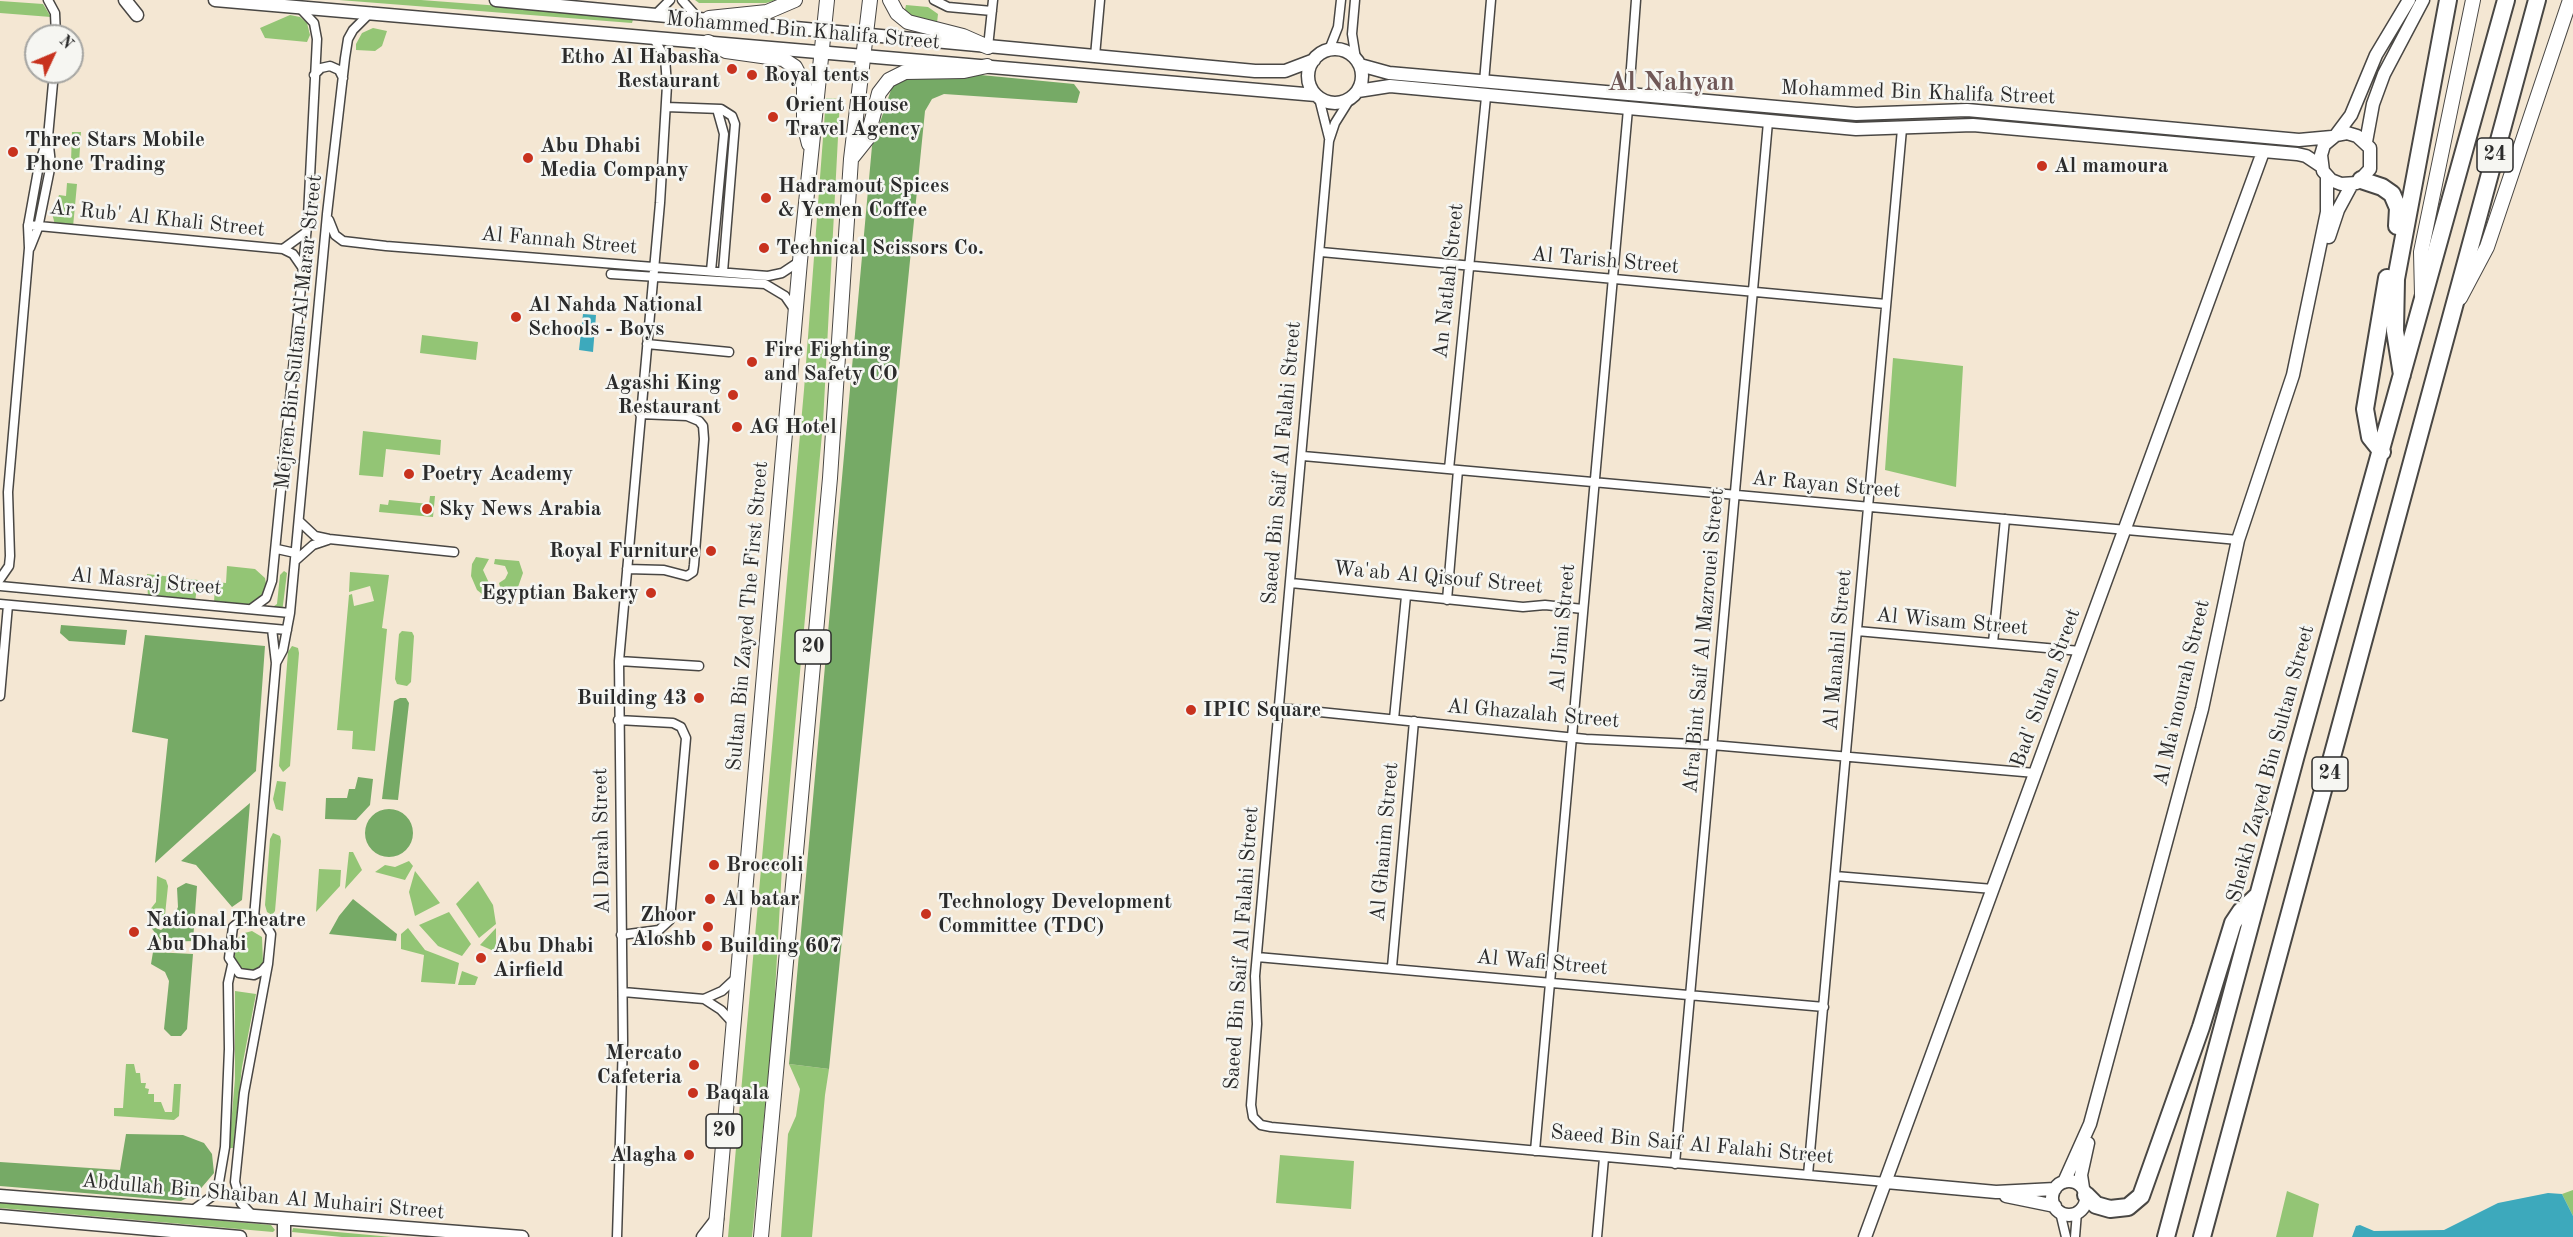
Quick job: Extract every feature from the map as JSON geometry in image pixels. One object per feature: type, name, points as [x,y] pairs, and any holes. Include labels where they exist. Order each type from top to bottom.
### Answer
[{"type":"highway","points":[[2403,377],[2395,331],[2396,279],[2448,0]]},
{"type":"highway","name":"Sheikh Zayed Bin Sultan Street","points":[[2166,1237],[2506,0]]},
{"type":"highway","name":"24","points":[[2202,1237],[2335,754],[2452,309],[2537,0]]},
{"type":"highway","points":[[2357,182],[2389,191],[2398,208],[2365,409],[2367,428],[2382,452]]},
{"type":"highway","points":[[2084,1191],[2096,1205],[2110,1209],[2128,1207],[2141,1196],[2201,1027],[2233,923],[2241,911],[2258,897]]},
{"type":"main road","points":[[125,0],[137,15]]},
{"type":"main road","name":"Mohammed Bin Khalifa Street","points":[[215,0],[1318,96]]},
{"type":"main road","name":"Mohammed Bin Khalifa Street","points":[[496,0],[657,13],[988,47],[1275,72],[1295,69],[1314,60]]},
{"type":"main road","points":[[703,18],[767,12],[795,0]]},
{"type":"main road","name":"Sultan Bin Zayed The First Street","points":[[715,1237],[800,261],[827,0]]},
{"type":"main road","name":"20","points":[[761,1237],[830,478],[851,159],[870,0]]},
{"type":"main road","points":[[890,0],[897,13],[908,22],[963,36],[988,47]]},
{"type":"main road","points":[[2334,136],[2347,133],[2358,136],[2370,148],[2372,162],[2357,182],[2336,183],[2324,171],[2321,155],[2325,144],[2351,115],[2376,54],[2409,0]]},
{"type":"main road","points":[[2366,142],[2372,110],[2384,74],[2423,0]]},
{"type":"main road","name":"Sheikh Zayed Bin Sultan Street","points":[[2424,303],[2420,278],[2421,252],[2473,0]]},
{"type":"main road","points":[[2452,309],[2471,280],[2487,247],[2570,0]]},
{"type":"main road","points":[[781,49],[788,45],[791,36],[784,26]]},
{"type":"main road","points":[[708,42],[726,51],[783,59],[795,67],[804,84],[805,133],[812,151]]},
{"type":"main road","points":[[1339,49],[1358,62],[1362,78],[1354,95],[1334,103],[1318,96],[1309,81],[1310,66],[1314,60],[1329,50],[1339,49]]},
{"type":"main road","name":"Mohammed Bin Khalifa Street","points":[[1358,62],[1389,73],[1856,114],[1966,110],[2299,140],[2334,136]]},
{"type":"main road","points":[[851,159],[867,139],[879,93],[889,80],[905,72],[963,71],[987,66]]},
{"type":"main road","name":"Mohammed Bin Khalifa Street","points":[[1354,95],[1387,86],[1486,97],[1856,129],[1902,129],[1945,124],[1973,125],[2306,156],[2324,171]]},
{"type":"main road","name":"Bad' Sultan Street","points":[[1865,1237],[2263,152]]},
{"type":"main road","name":"Al Ma'mourah Street","points":[[2084,1191],[2082,1175],[2090,1124],[2202,709],[2238,540],[2293,375],[2316,272],[2328,204],[2324,171]]},
{"type":"main road","name":"Al Ma'mourah Street","points":[[2316,272],[2338,210],[2357,182]]},
{"type":"main road","name":"Al Ma'mourah Street","points":[[2060,1185],[2090,1124]]},
{"type":"main road","name":"Saeed Bin Saif Al Falahi Street","points":[[1886,1182],[1996,1192],[2057,1209]]},
{"type":"main road","points":[[2078,1183],[2084,1191],[2083,1208],[2078,1212],[2072,1215],[2057,1209],[2053,1194],[2060,1185],[2078,1183]]},
{"type":"main road","name":"Saeed Bin Saif Al Falahi Street","points":[[1996,1192],[2060,1185]]},
{"type":"main road","name":"Abdullah Bin Shaiban Al Muhairi Street","points":[[0,1196],[522,1237]]},
{"type":"main road","name":"Abdullah Bin Shaiban Al Muhairi Street","points":[[0,1216],[240,1237]]},
{"type":"main road","points":[[703,1237],[717,1219]]},
{"type":"main road","points":[[284,1220],[284,1237]]},
{"type":"street","points":[[48,0],[55,13],[55,24]]},
{"type":"street","points":[[657,13],[670,0]]},
{"type":"street","points":[[682,0],[703,18]]},
{"type":"street","points":[[934,0],[948,7],[992,11]]},
{"type":"street","points":[[988,47],[993,0]]},
{"type":"street","points":[[1095,56],[1100,0]]},
{"type":"street","points":[[1355,0],[1352,34],[1358,62]]},
{"type":"street","points":[[1484,82],[1491,0]]},
{"type":"street","points":[[1629,95],[1636,0]]},
{"type":"street","points":[[1329,50],[1338,27],[1339,2]]},
{"type":"street","name":"Mejren Bin Sultan Al Marar Street","points":[[251,609],[269,593],[277,549],[305,233],[316,31],[309,15],[296,6]]},
{"type":"street","name":"Mejren Bin Sultan Al Marar Street","points":[[276,663],[283,650],[290,613],[327,214],[348,39],[371,12]]},
{"type":"street","name":"Al Darah Street","points":[[617,1237],[623,992],[619,661],[666,107],[667,67],[662,50],[652,37]]},
{"type":"street","points":[[314,75],[321,68],[330,66],[339,70],[343,79]]},
{"type":"street","points":[[29,249],[38,226],[51,164],[48,137],[53,84]]},
{"type":"street","name":"Saeed Bin Saif Al Falahi Street","points":[[1354,95],[1335,123],[1329,141],[1257,957],[1255,985],[1257,1035],[1251,1105],[1256,1121],[1270,1127],[1886,1182]]},
{"type":"street","name":"Saeed Bin Saif Al Falahi Street","points":[[1318,96],[1329,141]]},
{"type":"street","name":"An Natlah Street","points":[[1447,600],[1468,267],[1486,97]]},
{"type":"street","points":[[666,107],[717,109],[729,113],[735,127],[723,272]]},
{"type":"street","points":[[711,271],[724,134],[717,109]]},
{"type":"street","name":"Al Jimi Street","points":[[1535,1151],[1628,110]]},
{"type":"street","name":"Afra Bint Saif Al Mazrouei Street","points":[[1675,1164],[1768,122]]},
{"type":"street","name":"Al Manahil Street","points":[[1808,1175],[1902,129]]},
{"type":"street","points":[[21,588],[12,578],[9,566],[8,492],[29,249],[28,225],[39,165],[48,137]]},
{"type":"street","name":"Al Fannah Street","points":[[327,214],[335,235],[348,242],[775,275],[800,261]]},
{"type":"street","name":"Ar Rub' Al Khali Street","points":[[28,225],[283,249],[293,245],[305,233]]},
{"type":"street","name":"Ar Rub' Al Khali Street","points":[[283,249],[296,258],[302,267]]},
{"type":"street","name":"Al Tarish Street","points":[[1321,252],[1886,304]]},
{"type":"street","name":"Al Fannah Street","points":[[610,274],[765,284],[785,296],[796,317]]},
{"type":"street","points":[[647,344],[729,352]]},
{"type":"street","points":[[627,569],[664,570],[684,576],[691,574],[694,568],[705,439],[703,426],[699,421],[687,416],[640,414]]},
{"type":"street","name":"Ar Rayan Street","points":[[1303,456],[2238,540]]},
{"type":"street","points":[[1993,643],[2005,519]]},
{"type":"street","points":[[299,521],[309,532],[329,540],[454,552]]},
{"type":"street","points":[[277,549],[295,557],[313,545],[329,540]]},
{"type":"street","points":[[0,579],[9,566]]},
{"type":"street","name":"Wa'ab Al Qisouf Street","points":[[1291,583],[1523,607],[1551,605],[1583,609]]},
{"type":"street","name":"Al Masraj Street","points":[[0,586],[290,613]]},
{"type":"street","points":[[1394,719],[1406,596]]},
{"type":"street","points":[[0,696],[4,604]]},
{"type":"street","name":"Al Masraj Street","points":[[4,604],[287,630]]},
{"type":"street","points":[[183,621],[180,614],[186,604]]},
{"type":"street","name":"Mejren Bin Sultan Al Marar Street","points":[[254,917],[276,663],[272,629]]},
{"type":"street","name":"Al Wisam Street","points":[[1857,631],[2080,651]]},
{"type":"street","points":[[619,661],[699,666]]},
{"type":"street","name":"Al Ghazalah Street","points":[[1280,708],[1571,737],[1712,745],[2035,772]]},
{"type":"street","points":[[618,720],[677,724],[683,730],[686,738],[670,920],[659,930],[621,935]]},
{"type":"street","name":"Al Ghanim Street","points":[[1392,967],[1414,721]]},
{"type":"street","points":[[1835,876],[1993,889]]},
{"type":"street","points":[[254,1217],[241,1203],[235,1182],[244,1093],[268,964],[270,929],[263,921],[254,917],[241,919],[233,927],[229,958],[232,965],[239,973],[249,976],[258,974],[268,964]]},
{"type":"street","name":"Al Wafi Street","points":[[1257,957],[1392,967],[1824,1007]]},
{"type":"street","points":[[189,1211],[211,1197],[219,1182],[225,1146],[229,1048],[228,983],[232,965]]},
{"type":"street","points":[[704,999],[722,991],[737,978]]},
{"type":"street","points":[[623,992],[704,999],[721,1010],[734,1025]]},
{"type":"street","points":[[1597,1237],[1604,1158]]},
{"type":"street","points":[[2057,1209],[2066,1237]]},
{"type":"street","points":[[2075,1237],[2078,1212]]},
{"type":"green space","points":[[339,0],[421,0],[634,16],[632,23]]},
{"type":"green space","points":[[695,0],[776,0],[766,3],[699,3]]},
{"type":"green space","points":[[0,1],[43,4],[51,17],[0,13]]},
{"type":"green space","points":[[906,5],[928,7],[938,14],[937,23],[904,14]]},
{"type":"green space","points":[[290,15],[300,17],[307,23],[310,35],[307,42],[265,38],[260,28]]},
{"type":"green space","points":[[373,28],[387,31],[382,46],[375,51],[356,50],[356,44],[362,33]]},
{"type":"green space","points":[[960,73],[1074,84],[1080,92],[1077,103],[944,94],[932,99],[925,111],[829,1069],[789,1064],[872,146],[893,84],[903,77]]},
{"type":"green space","points":[[826,98],[840,99],[823,423],[782,867],[773,1028],[752,1237],[728,1237],[804,390]]},
{"type":"green space","points":[[72,132],[81,132],[79,163],[71,162]]},
{"type":"green space","points":[[67,183],[77,184],[73,227],[55,225],[52,213],[59,195],[66,196]]},
{"type":"green space","points":[[422,335],[478,342],[476,360],[420,353]]},
{"type":"green space","points":[[1893,358],[1963,366],[1956,487],[1885,470]]},
{"type":"green space","points":[[363,431],[441,440],[440,455],[386,449],[383,477],[359,475]]},
{"type":"green space","points":[[430,496],[435,496],[433,517],[379,512],[380,504],[388,505],[389,500],[429,504]]},
{"type":"green space","points":[[476,557],[489,559],[483,570],[489,583],[482,594],[477,590],[471,576],[472,564]]},
{"type":"green space","points":[[495,559],[519,561],[523,573],[518,587],[503,598],[499,583],[508,573],[505,566],[494,564]]},
{"type":"green space","points":[[227,566],[255,569],[265,578],[268,594],[259,607],[214,604],[215,582],[226,583]]},
{"type":"green space","points":[[284,571],[287,573],[282,613],[271,608],[277,604],[280,575]]},
{"type":"green space","points":[[350,572],[389,575],[382,628],[387,629],[375,751],[352,749],[353,731],[337,730],[349,595],[352,594],[354,606],[374,601],[370,586],[349,592]]},
{"type":"green space","points":[[147,574],[198,580],[195,602],[148,599]]},
{"type":"green space","points":[[61,625],[127,630],[125,645],[69,641],[60,633]]},
{"type":"green space","points":[[402,631],[412,632],[414,636],[411,682],[407,686],[397,684],[395,679],[399,634]]},
{"type":"green space","points":[[145,635],[265,646],[256,771],[155,863],[168,739],[132,732]]},
{"type":"green space","points":[[292,646],[298,648],[299,653],[290,766],[283,772],[279,766],[288,652]]},
{"type":"green space","points":[[406,698],[409,703],[398,800],[382,799],[394,701]]},
{"type":"green space","points":[[358,777],[373,779],[370,805],[356,820],[325,819],[326,798],[347,798],[349,789],[355,789]]},
{"type":"green space","points":[[277,781],[286,782],[283,811],[276,809],[273,799]]},
{"type":"green space","points":[[250,803],[242,900],[232,907],[196,865],[181,861]]},
{"type":"green space","points":[[389,809],[406,816],[413,833],[406,850],[389,857],[372,850],[365,833],[372,816]]},
{"type":"green space","points":[[273,833],[280,836],[281,841],[275,911],[272,915],[267,912],[265,905],[270,839]]},
{"type":"green space","points":[[349,852],[353,852],[362,870],[345,889]]},
{"type":"green space","points":[[409,861],[413,866],[405,880],[375,872],[385,865],[395,867]]},
{"type":"green space","points":[[319,869],[341,870],[340,886],[316,912]]},
{"type":"green space","points":[[415,871],[440,903],[415,916],[409,892]]},
{"type":"green space","points":[[157,876],[166,880],[168,886],[165,915],[157,920],[149,911],[156,902]]},
{"type":"green space","points":[[478,881],[493,905],[496,924],[479,938],[456,904]]},
{"type":"green space","points":[[186,883],[197,886],[193,941],[162,942],[150,926],[161,930],[172,921],[178,907],[177,888]]},
{"type":"green space","points":[[353,899],[397,934],[396,941],[329,934],[339,916]]},
{"type":"green space","points":[[449,912],[471,944],[462,956],[438,946],[419,925]]},
{"type":"green space","points":[[408,928],[425,950],[459,963],[455,984],[421,982],[424,955],[401,949],[401,934]]},
{"type":"green space","points":[[496,928],[496,952],[480,945]]},
{"type":"green space","points":[[252,931],[262,937],[263,963],[256,972],[248,975],[234,962],[236,942],[241,934]]},
{"type":"green space","points":[[153,952],[193,954],[187,1029],[181,1036],[171,1036],[164,1029],[169,981],[165,972],[151,964]]},
{"type":"green space","points":[[462,971],[478,977],[475,985],[458,985]]},
{"type":"green space","points":[[235,991],[256,994],[242,1067],[233,1148],[229,1148],[235,1079]]},
{"type":"green space","points":[[126,1064],[134,1064],[136,1073],[140,1073],[141,1083],[146,1083],[145,1088],[149,1089],[148,1094],[154,1094],[154,1102],[161,1102],[165,1112],[172,1112],[174,1084],[181,1084],[179,1116],[174,1120],[114,1116],[114,1108],[123,1108]]},
{"type":"green space","points":[[789,1064],[829,1069],[812,1237],[781,1237],[788,1134],[796,1116],[800,1089]]},
{"type":"green space","points":[[126,1134],[183,1135],[204,1143],[212,1154],[214,1173],[197,1193],[181,1201],[0,1186],[0,1162],[120,1170]]},
{"type":"green space","points":[[1280,1155],[1354,1161],[1351,1209],[1276,1203]]},
{"type":"green space","points":[[2573,1190],[2573,1216],[2562,1194]]},
{"type":"green space","points":[[2287,1191],[2319,1204],[2313,1237],[2276,1237]]},
{"type":"green space","points":[[0,1202],[271,1225],[275,1230],[273,1232],[0,1208]]},
{"type":"green space","points":[[293,1228],[392,1237],[342,1237],[292,1232]]},
{"type":"water","points":[[583,314],[596,315],[593,352],[579,350]]},
{"type":"water","points":[[2548,1193],[2562,1194],[2573,1216],[2573,1237],[2352,1237],[2356,1226],[2360,1225],[2374,1231],[2444,1230],[2498,1203]]},
{"type":"place","name":"Etho Al Habasha Restaurant","points":[[732,69]]},
{"type":"place","name":"Royal tents","points":[[752,75]]},
{"type":"place","name":"Orient House Travel Agency","points":[[773,117]]},
{"type":"place","name":"Three Stars Mobile Phone Trading","points":[[13,152]]},
{"type":"place","name":"Abu Dhabi Media Company","points":[[528,158]]},
{"type":"place","name":"Al mamoura","points":[[2042,166]]},
{"type":"place","name":"Hadramout Spices & Yemen Coffee","points":[[766,198]]},
{"type":"place","name":"Technical Scissors Co.","points":[[764,248]]},
{"type":"place","name":"Al Nahda National Schools - Boys","points":[[516,317]]},
{"type":"place","name":"Fire Fighting and Safety CO","points":[[752,362]]},
{"type":"place","name":"Agashi King Restaurant","points":[[733,395]]},
{"type":"place","name":"AG Hotel","points":[[737,427]]},
{"type":"place","name":"Poetry Academy","points":[[409,474]]},
{"type":"place","name":"Sky News Arabia","points":[[427,509]]},
{"type":"place","name":"Royal Furniture","points":[[711,551]]},
{"type":"place","name":"Egyptian Bakery","points":[[651,593]]},
{"type":"place","name":"Building 43","points":[[699,698]]},
{"type":"place","name":"IPIC Square","points":[[1191,710]]},
{"type":"place","name":"Broccoli","points":[[714,865]]},
{"type":"place","name":"Al batar","points":[[710,899]]},
{"type":"place","name":"Technology Development Committee (TDC)","points":[[926,914]]},
{"type":"place","name":"Zhoor Aloshb","points":[[708,927]]},
{"type":"place","name":"National Theatre Abu Dhabi","points":[[134,932]]},
{"type":"place","name":"Building 607","points":[[707,946]]},
{"type":"place","name":"Abu Dhabi Airfield","points":[[481,958]]},
{"type":"place","name":"Mercato Cafeteria","points":[[694,1065]]},
{"type":"place","name":"Baqala","points":[[693,1093]]},
{"type":"place","name":"Alagha","points":[[689,1155]]},
{"type":"district","name":"Al Nahyan","points":[[1671,83]]}]
